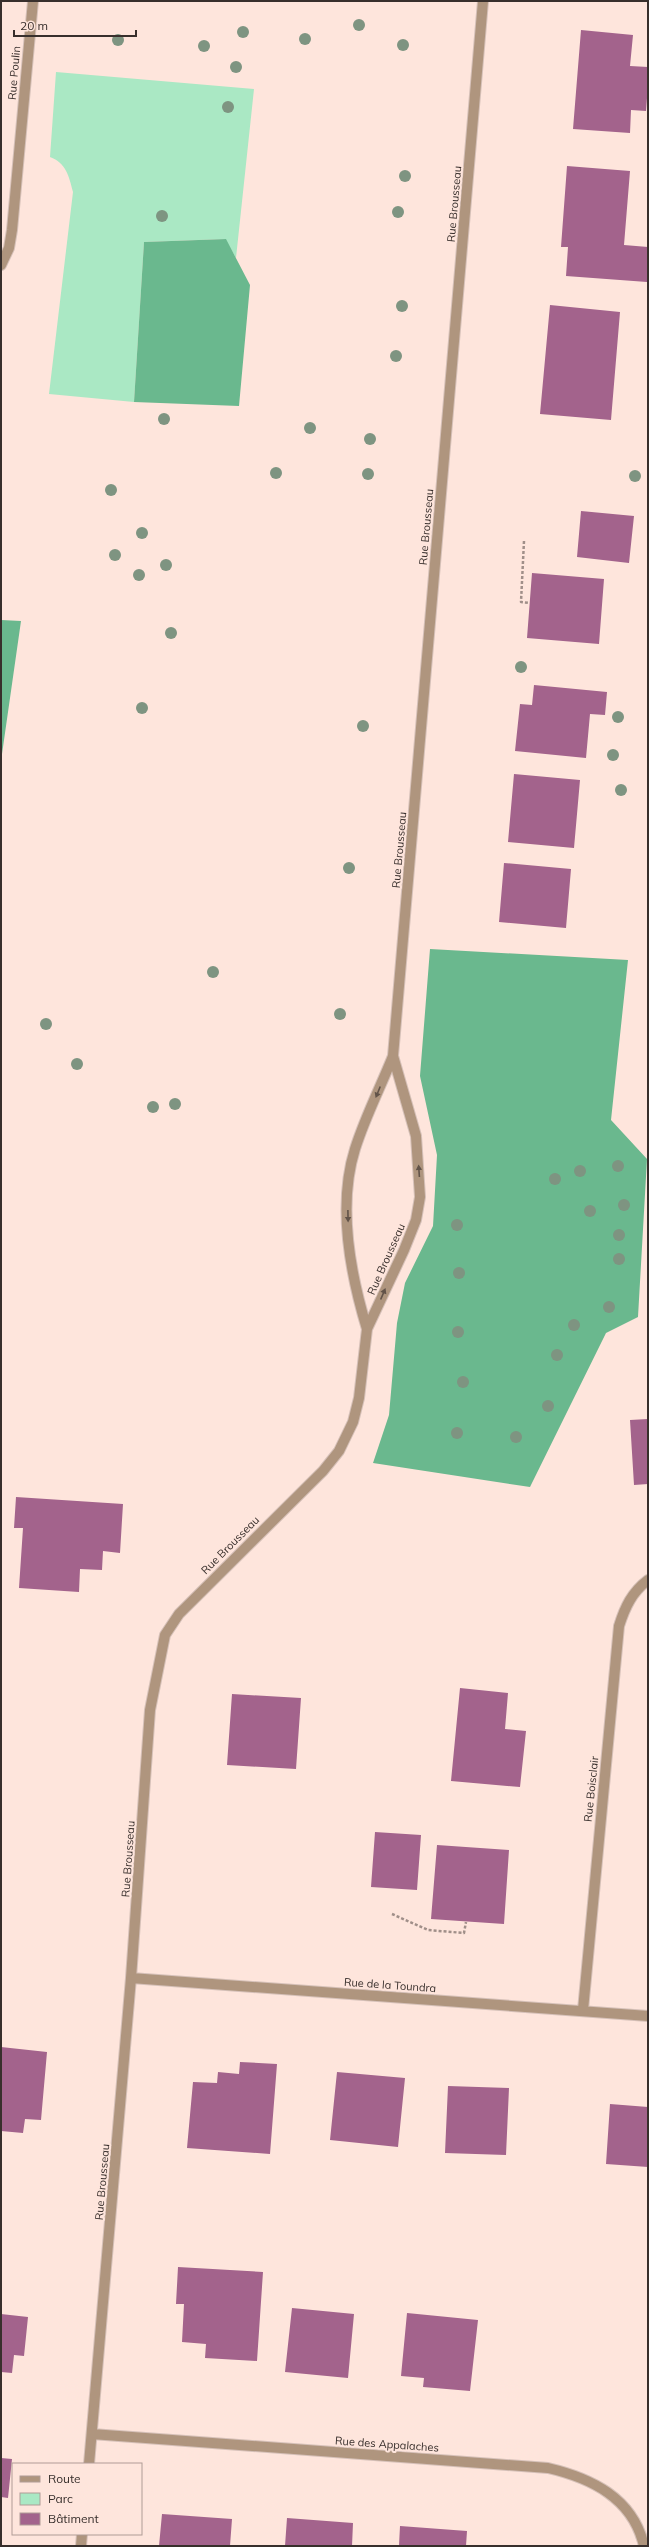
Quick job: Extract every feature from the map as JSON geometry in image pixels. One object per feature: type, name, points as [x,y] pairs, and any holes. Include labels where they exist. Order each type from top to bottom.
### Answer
[{"type":"street","name":"Rue Poulin","points":[[1,265],[9,248],[12,230],[33,1]]},
{"type":"street","name":"Rue Brousseau","points":[[367,1329],[358,1300],[351,1260],[348,1217],[349,1185],[355,1150],[393,1056],[483,1]]},
{"type":"street","name":"Rue Brousseau","points":[[89,2463],[131,1978],[150,1710],[158,1664],[165,1635],[179,1614],[323,1472],[338,1451],[353,1422],[359,1398],[367,1329],[404,1250],[416,1220],[420,1197],[416,1136],[393,1056]]},
{"type":"street","name":"Rue Boisclair","points":[[583,2010],[619,1626],[625,1606],[638,1588],[648,1580]]},
{"type":"street","name":"Rue de la Toundra","points":[[131,1978],[583,2010],[648,2016]]},
{"type":"street","name":"Rue des Appalaches","points":[[92,2434],[548,2468],[571,2473],[606,2490],[631,2515],[640,2531],[644,2546]]},
{"type":"street","points":[[81,2546],[82,2535]]},
{"type":"path","points":[[524,541],[521,602],[529,603]]},
{"type":"path","points":[[392,1914],[428,1930],[464,1933],[466,1922]]},
{"type":"green space","points":[[56,72],[254,89],[236,258],[225,239],[144,242],[134,402],[49,394],[73,192],[68,175],[63,166],[50,157]]},
{"type":"green space","points":[[226,239],[250,285],[239,406],[134,402],[144,242]]},
{"type":"green space","points":[[1,620],[21,621],[1,761]]},
{"type":"green space","points":[[430,949],[628,960],[611,1120],[647,1159],[638,1317],[606,1333],[530,1487],[373,1463],[389,1415],[397,1323],[405,1283],[433,1226],[437,1155],[420,1076]]},
{"type":"building","points":[[581,30],[633,35],[630,66],[648,67],[648,85],[646,111],[631,110],[630,133],[573,129]]},
{"type":"building","points":[[567,166],[630,171],[624,245],[648,247],[647,282],[566,276],[568,247],[561,247]]},
{"type":"building","points":[[550,305],[620,312],[611,420],[540,414]]},
{"type":"building","points":[[581,511],[634,516],[629,563],[577,557]]},
{"type":"building","points":[[532,573],[604,579],[599,644],[527,638]]},
{"type":"building","points":[[534,685],[607,692],[605,715],[590,714],[586,758],[515,751],[520,704],[532,705]]},
{"type":"building","points":[[514,774],[580,780],[574,848],[508,842]]},
{"type":"building","points":[[504,863],[571,869],[566,928],[499,922]]},
{"type":"building","points":[[648,1419],[648,1484],[634,1485],[630,1420]]},
{"type":"building","points":[[16,1497],[123,1504],[120,1553],[103,1551],[102,1570],[80,1569],[79,1592],[19,1588],[23,1528],[14,1528]]},
{"type":"building","points":[[460,1688],[508,1693],[505,1729],[526,1731],[520,1787],[451,1781]]},
{"type":"building","points":[[232,1694],[301,1698],[296,1769],[227,1765]]},
{"type":"building","points":[[375,1832],[421,1835],[417,1890],[371,1887]]},
{"type":"building","points":[[437,1845],[509,1850],[504,1924],[431,1919]]},
{"type":"building","points":[[1,2047],[47,2052],[41,2120],[25,2119],[23,2133],[1,2131]]},
{"type":"building","points":[[240,2062],[277,2064],[270,2154],[187,2148],[193,2082],[217,2083],[218,2072],[239,2074]]},
{"type":"building","points":[[337,2072],[405,2078],[398,2147],[330,2140]]},
{"type":"building","points":[[448,2086],[509,2088],[506,2155],[445,2153]]},
{"type":"building","points":[[610,2104],[648,2107],[648,2167],[606,2164]]},
{"type":"building","points":[[178,2267],[263,2272],[257,2361],[205,2358],[206,2344],[182,2342],[184,2304],[176,2304]]},
{"type":"building","points":[[292,2308],[354,2314],[348,2378],[285,2372]]},
{"type":"building","points":[[407,2313],[478,2320],[470,2391],[423,2387],[424,2378],[401,2376]]},
{"type":"building","points":[[1,2314],[28,2317],[24,2356],[14,2355],[12,2373],[1,2372]]},
{"type":"building","points":[[1,2458],[12,2459],[8,2498],[1,2497]]},
{"type":"building","points":[[162,2514],[232,2519],[230,2546],[159,2546]]},
{"type":"building","points":[[287,2518],[353,2523],[352,2546],[285,2546]]},
{"type":"building","points":[[400,2526],[467,2531],[466,2546],[399,2546]]}]
